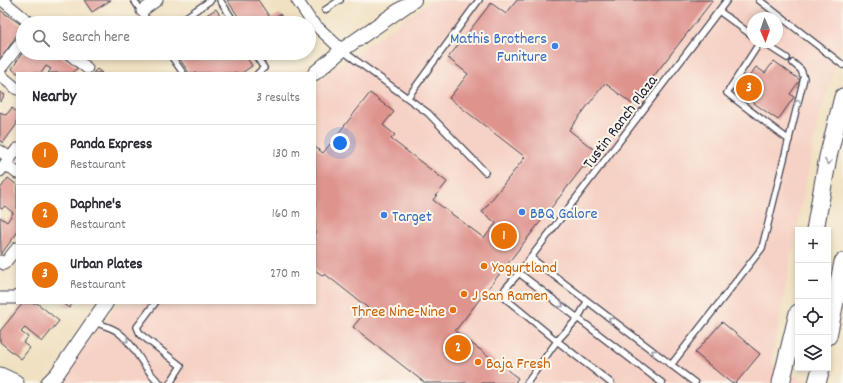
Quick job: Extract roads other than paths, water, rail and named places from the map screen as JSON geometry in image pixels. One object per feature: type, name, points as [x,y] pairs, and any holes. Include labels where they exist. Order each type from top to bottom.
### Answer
[{"type":"main road","points":[[816,227],[828,157],[843,97]]},
{"type":"main road","points":[[828,335],[843,262]]},
{"type":"main road","points":[[781,383],[795,325]]},
{"type":"main road","points":[[817,383],[820,371]]},
{"type":"main road","points":[[0,376],[15,383]]},
{"type":"street","points":[[2,0],[21,16]]},
{"type":"street","points":[[142,11],[157,0]]},
{"type":"street","points":[[297,0],[308,16]]},
{"type":"street","points":[[315,72],[342,50],[414,0]]},
{"type":"street","points":[[316,26],[342,50]]},
{"type":"street","points":[[0,70],[16,49]]},
{"type":"street","points":[[77,60],[87,68]]},
{"type":"street","points":[[0,75],[16,88]]},
{"type":"street","points":[[0,151],[16,172]]},
{"type":"street","points":[[2,265],[16,249]]},
{"type":"street","points":[[0,298],[16,298]]},
{"type":"street","points":[[48,383],[57,374],[92,321],[105,304]]},
{"type":"lane","points":[[134,0],[145,16]]},
{"type":"lane","points":[[187,16],[211,0]]},
{"type":"lane","points":[[220,0],[230,16]]},
{"type":"lane","points":[[325,10],[340,0]]},
{"type":"lane","points":[[408,97],[479,0]]},
{"type":"lane","name":"Tustin Ranch Plaza","points":[[611,383],[506,299],[505,289],[531,258],[727,0]]},
{"type":"lane","points":[[759,0],[843,64]]},
{"type":"lane","points":[[719,11],[747,32]]},
{"type":"lane","points":[[757,48],[727,93],[789,140]]},
{"type":"lane","points":[[771,48],[787,58]]},
{"type":"lane","points":[[342,50],[428,113],[485,172]]},
{"type":"lane","points":[[174,60],[182,72]]},
{"type":"lane","points":[[259,72],[264,68],[260,60]]},
{"type":"lane","points":[[671,365],[762,248],[804,78],[801,70],[793,63]]},
{"type":"lane","points":[[531,258],[695,383]]},
{"type":"lane","points":[[519,273],[662,383]]},
{"type":"lane","points":[[527,383],[557,341],[578,318],[587,302]]},
{"type":"lane","points":[[154,304],[137,326],[140,334],[181,366],[170,383]]},
{"type":"lane","points":[[92,321],[117,331],[131,345],[151,375],[160,383]]},
{"type":"place","name":"Mathis Brothers Funiture","points":[[555,46]]},
{"type":"place","name":"Urban Plates","points":[[749,88]]},
{"type":"place","name":"BBQ Galore","points":[[522,212]]},
{"type":"place","name":"Target","points":[[384,215]]},
{"type":"place","name":"Panda Express","points":[[504,236]]},
{"type":"place","name":"Yogurtland","points":[[484,266]]},
{"type":"place","name":"J San Ramen","points":[[464,294]]},
{"type":"place","name":"Three Nine-Nine","points":[[453,310]]},
{"type":"place","name":"Daphne's","points":[[458,348]]},
{"type":"place","name":"Baja Fresh","points":[[478,362]]}]
